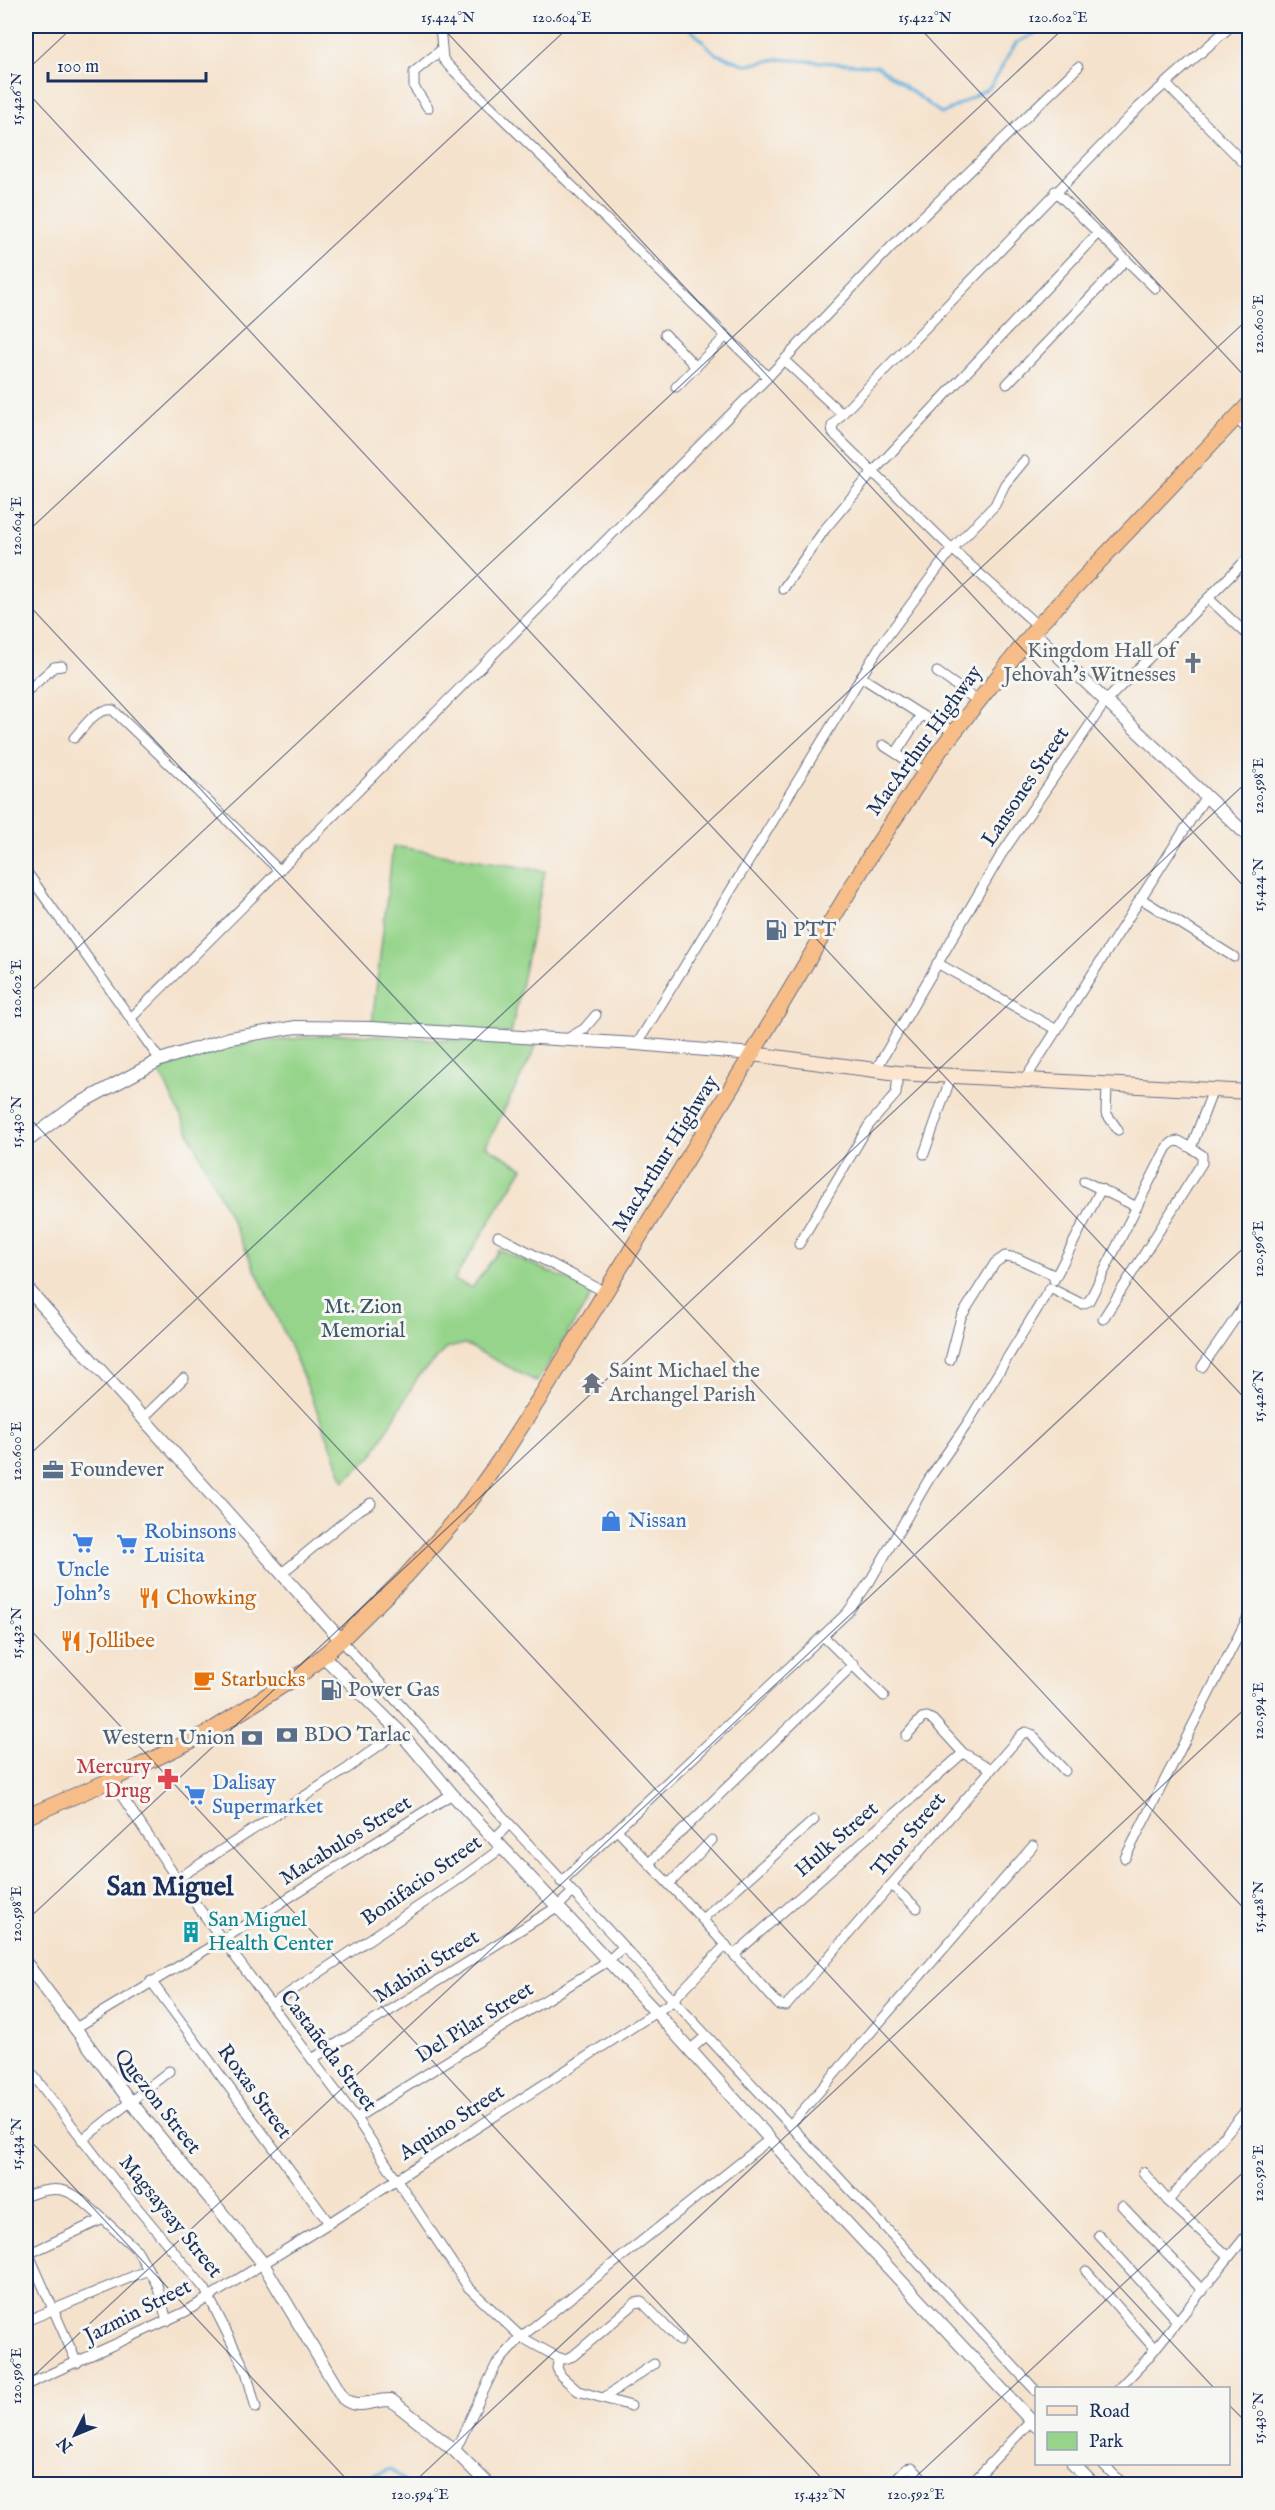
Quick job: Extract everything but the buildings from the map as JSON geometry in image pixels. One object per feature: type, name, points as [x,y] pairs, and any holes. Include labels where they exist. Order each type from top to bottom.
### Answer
[{"type":"highway","name":"MacArthur Highway","points":[[26,1817],[111,1780],[209,1732],[270,1695],[332,1648],[405,1577],[461,1514],[525,1422],[752,1054],[870,856],[954,731],[1035,629],[1250,403]]},
{"type":"main road","points":[[752,1054],[898,1073],[1107,1085],[1212,1095],[1250,1092]]},
{"type":"street","points":[[440,26],[441,50],[449,66],[768,377]]},
{"type":"street","points":[[1231,26],[1165,83],[1055,191],[842,414],[833,424],[832,430],[872,473],[1250,838]]},
{"type":"street","points":[[428,108],[414,87],[414,72],[441,50]]},
{"type":"street","points":[[131,1018],[280,871],[590,554],[785,361],[891,247],[1078,67]]},
{"type":"street","points":[[1165,83],[1250,169]]},
{"type":"street","points":[[1055,191],[1155,288]]},
{"type":"street","points":[[783,589],[825,529],[872,473],[1098,232]]},
{"type":"street","points":[[1007,384],[1126,260]]},
{"type":"street","points":[[665,334],[696,367]]},
{"type":"street","points":[[676,387],[726,336]]},
{"type":"street","points":[[785,361],[842,414]]},
{"type":"street","points":[[1236,418],[1250,432]]},
{"type":"street","points":[[637,1044],[880,646],[952,549],[995,505],[1005,484],[1024,461]]},
{"type":"street","name":"Lansones Street","points":[[875,1071],[1001,855],[1106,701],[1250,556]]},
{"type":"street","points":[[1208,598],[1250,638]]},
{"type":"street","points":[[26,692],[54,667],[62,666]]},
{"type":"street","points":[[937,672],[978,701]]},
{"type":"street","points":[[861,677],[921,715],[954,731]]},
{"type":"street","points":[[74,738],[98,712],[112,710],[280,871]]},
{"type":"street","points":[[896,753],[921,715]]},
{"type":"street","points":[[883,745],[926,772]]},
{"type":"street","points":[[1024,1081],[1206,796]]},
{"type":"street","points":[[26,871],[160,1060]]},
{"type":"street","points":[[1140,898],[1234,957]]},
{"type":"street","points":[[937,963],[1057,1030]]},
{"type":"street","points":[[562,1042],[584,1029],[596,1015]]},
{"type":"street","points":[[26,1142],[73,1107],[160,1060],[230,1038],[296,1027],[371,1028],[562,1042],[637,1044],[752,1054]]},
{"type":"street","points":[[799,1244],[869,1125],[896,1094],[898,1073]]},
{"type":"street","points":[[924,1154],[951,1077]]},
{"type":"street","points":[[1107,1085],[1106,1113],[1118,1130]]},
{"type":"street","points":[[1191,1148],[1212,1095]]},
{"type":"street","points":[[1050,1288],[1082,1304],[1089,1301],[1167,1147],[1179,1141],[1191,1148],[1202,1155],[1202,1162],[1103,1320]]},
{"type":"street","points":[[1084,1181],[1137,1207]]},
{"type":"street","points":[[561,1882],[847,1612],[870,1581],[929,1479],[967,1425],[1050,1288],[1101,1190]]},
{"type":"street","points":[[498,1236],[605,1292]]},
{"type":"street","points":[[950,1360],[960,1317],[995,1263],[1005,1256],[1017,1258],[1056,1276]]},
{"type":"street","points":[[26,1287],[282,1573],[332,1648],[452,1794],[499,1840],[658,2010],[770,2139],[1034,2424],[971,2484]]},
{"type":"street","points":[[1202,1367],[1250,1297]]},
{"type":"street","points":[[143,1418],[184,1377]]},
{"type":"street","points":[[282,1573],[356,1512],[371,1503]]},
{"type":"street","points":[[1125,1858],[1250,1613]]},
{"type":"street","points":[[824,1636],[884,1696]]},
{"type":"street","points":[[332,1648],[507,1826],[671,2002],[791,2124],[1035,2390]]},
{"type":"street","points":[[649,1863],[854,1664]]},
{"type":"street","points":[[906,1736],[922,1718],[927,1717],[933,1720],[963,1753],[990,1768]]},
{"type":"street","points":[[177,1879],[348,1768],[399,1731]]},
{"type":"street","name":"Thor Street","points":[[734,1955],[779,2005],[786,2006],[990,1768],[1022,1734],[1026,1732],[1031,1734],[1065,1771]]},
{"type":"street","name":"Hulk Street","points":[[734,1955],[963,1753]]},
{"type":"street","name":"Castañeda Street","points":[[111,1780],[177,1879],[356,2118],[468,2287],[521,2337],[559,2358]]},
{"type":"street","name":"Macabulos Street","points":[[74,2029],[222,1940],[452,1794]]},
{"type":"street","points":[[702,1919],[814,1820]]},
{"type":"street","name":"Bonifacio Street","points":[[271,2005],[455,1882],[499,1840],[507,1826]]},
{"type":"street","points":[[617,1830],[734,1955]]},
{"type":"street","points":[[669,1884],[712,1840]]},
{"type":"street","points":[[791,2124],[1033,1846]]},
{"type":"street","points":[[891,1886],[917,1908]]},
{"type":"street","name":"Mabini Street","points":[[312,2059],[559,1905],[571,1894]]},
{"type":"street","name":"Aquino Street","points":[[262,2262],[329,2223],[671,2002],[726,1945]]},
{"type":"street","name":"Del Pilar Street","points":[[356,2118],[610,1960],[622,1948]]},
{"type":"street","name":"Quezon Street","points":[[26,1963],[130,2101],[262,2262]]},
{"type":"street","name":"Roxas Street","points":[[151,1982],[329,2223]]},
{"type":"street","points":[[692,2048],[705,2037]]},
{"type":"street","name":"Magsaysay Street","points":[[26,2066],[82,2140],[198,2278],[246,2371],[256,2408]]},
{"type":"street","points":[[82,2140],[169,2071]]},
{"type":"street","points":[[1168,2201],[1248,2108]]},
{"type":"street","points":[[455,2451],[496,2365],[521,2337],[770,2139]]},
{"type":"street","points":[[1143,2172],[1168,2201],[1229,2257]]},
{"type":"street","points":[[26,2196],[46,2188],[63,2189],[103,2219],[137,2250],[157,2285],[167,2321]]},
{"type":"street","points":[[1122,2206],[1203,2291]]},
{"type":"street","points":[[77,2363],[26,2252],[103,2219]]},
{"type":"street","points":[[1120,2387],[1155,2349],[1250,2231]]},
{"type":"street","points":[[1099,2235],[1177,2321]]},
{"type":"street","points":[[262,2262],[344,2398],[351,2404],[360,2405],[391,2400],[455,2451],[488,2484]]},
{"type":"street","name":"Jazmin Street","points":[[26,2385],[167,2321],[262,2262]]},
{"type":"street","points":[[26,2321],[148,2270]]},
{"type":"street","points":[[1086,2271],[1155,2349]]},
{"type":"street","points":[[631,2406],[605,2397],[585,2395],[570,2384],[557,2368],[559,2358],[565,2359],[573,2356],[635,2303],[641,2302],[680,2341]]},
{"type":"street","points":[[605,2397],[654,2364]]},
{"type":"street","points":[[1075,2465],[1093,2484]]},
{"type":"street","points":[[1105,2465],[1123,2484]]},
{"type":"street","points":[[890,2484],[906,2469],[912,2468],[929,2484]]},
{"type":"green space","points":[[393,846],[545,871],[511,1034],[372,1024]]},
{"type":"green space","name":"Mt. Zion Memorial","points":[[341,1034],[537,1045],[486,1146],[523,1168],[454,1280],[472,1288],[499,1250],[594,1291],[537,1382],[465,1344],[448,1348],[419,1375],[372,1456],[344,1481],[280,1324],[158,1069],[231,1045]]},
{"type":"waterway","points":[[687,26],[716,54],[747,65],[778,59],[878,66],[942,114],[990,87],[1016,43],[1050,26]]},
{"type":"waterway","points":[[348,2484],[391,2469],[408,2484]]},
{"type":"place","name":"Kingdom Hall of Jehovah's Witnesses","points":[[1193,663]]},
{"type":"place","name":"PTT","points":[[776,930]]},
{"type":"place","name":"Saint Michael the Archangel Parish","points":[[592,1383]]},
{"type":"place","name":"Foundever","points":[[53,1470]]},
{"type":"place","name":"Nissan","points":[[611,1521]]},
{"type":"place","name":"Uncle John's","points":[[83,1543]]},
{"type":"place","name":"Robinsons Luisita","points":[[127,1544]]},
{"type":"place","name":"Chowking","points":[[149,1598]]},
{"type":"place","name":"Jollibee","points":[[71,1641]]},
{"type":"place","name":"Starbucks","points":[[204,1680]]},
{"type":"place","name":"Power Gas","points":[[331,1690]]},
{"type":"place","name":"BDO Tarlac","points":[[287,1735]]},
{"type":"place","name":"Western Union","points":[[252,1738]]},
{"type":"place","name":"Mercury Drug","points":[[168,1779]]},
{"type":"place","name":"Dalisay Supermarket","points":[[195,1795]]},
{"type":"place","name":"San Miguel Health Center","points":[[191,1932]]},
{"type":"district","name":"San Miguel","points":[[170,1888]]}]
